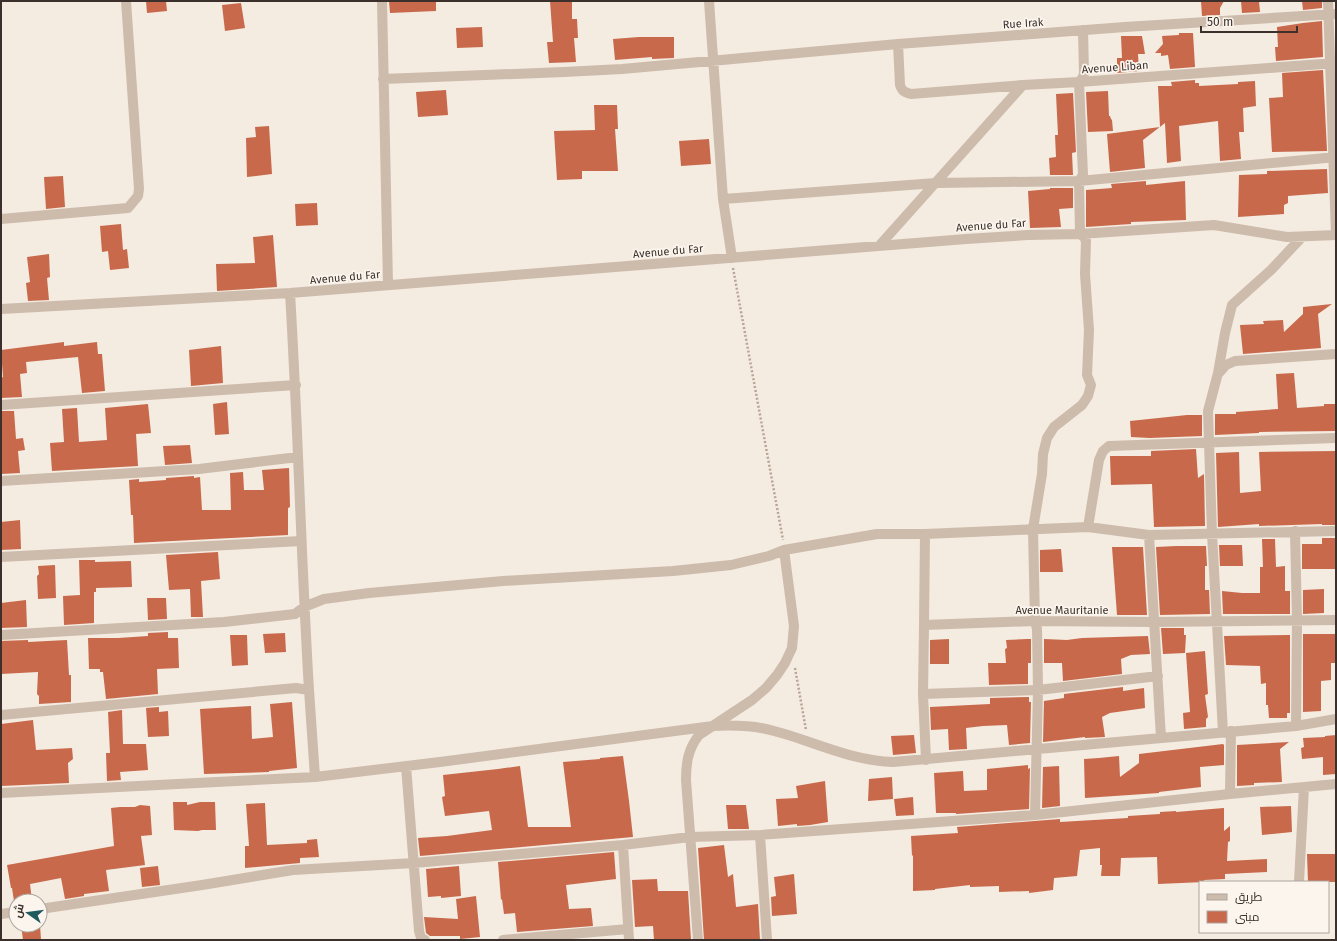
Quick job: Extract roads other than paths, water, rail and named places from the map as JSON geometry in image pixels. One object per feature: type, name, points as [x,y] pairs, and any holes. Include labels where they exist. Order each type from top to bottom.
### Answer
[{"type":"street","points":[[1,219],[128,208],[138,196],[139,189],[126,1]]},
{"type":"street","points":[[382,1],[388,285]]},
{"type":"street","points":[[709,1],[712,61],[723,199],[732,258]]},
{"type":"street","points":[[1328,1],[1332,14],[1336,235]]},
{"type":"street","name":"Rue Irak","points":[[384,80],[572,72],[898,44],[1082,30],[1332,14]]},
{"type":"street","points":[[1035,815],[1038,690],[1033,529],[1042,474],[1043,454],[1047,438],[1054,427],[1082,405],[1088,396],[1091,386],[1087,375],[1089,330],[1086,240],[1080,234],[1079,181],[1083,175],[1079,82],[1084,73],[1082,30]]},
{"type":"street","name":"Avenue Liban","points":[[898,44],[900,85],[902,90],[905,92],[916,94],[1333,63]]},
{"type":"street","points":[[879,246],[1023,85]]},
{"type":"street","points":[[723,199],[936,183],[1079,181],[1335,157]]},
{"type":"street","name":"Avenue du Far","points":[[1,309],[290,293],[1028,235],[1080,234],[1214,225],[1287,237],[1336,235]]},
{"type":"street","points":[[1230,794],[1227,732],[1217,622],[1212,534],[1208,411],[1218,373],[1225,333],[1232,305],[1271,270],[1302,237]]},
{"type":"street","points":[[290,293],[296,385],[308,690],[315,777]]},
{"type":"street","points":[[1218,373],[1226,365],[1235,362],[1336,354]]},
{"type":"street","points":[[1,405],[296,385]]},
{"type":"street","points":[[1088,526],[1099,460],[1103,451],[1109,446],[1336,438]]},
{"type":"street","points":[[1,481],[199,469],[298,457]]},
{"type":"street","points":[[1,635],[224,622],[295,614],[304,607],[324,599],[369,592],[503,581],[673,571],[731,565],[769,556],[784,550],[877,534],[925,534],[1088,526],[1149,535],[1336,531]]},
{"type":"street","points":[[1295,532],[1297,620],[1296,726]]},
{"type":"street","points":[[925,534],[923,694],[926,760]]},
{"type":"street","points":[[1149,535],[1161,738]]},
{"type":"street","points":[[1,557],[301,541]]},
{"type":"street","points":[[698,940],[686,765],[693,743],[699,735],[752,700],[766,688],[785,663],[792,648],[794,626],[784,550]]},
{"type":"street","name":"Avenue Mauritanie","points":[[924,625],[1035,621],[1217,622],[1336,620]]},
{"type":"street","points":[[923,694],[1038,690],[1158,676]]},
{"type":"street","points":[[1,715],[296,688],[308,690]]},
{"type":"street","points":[[1,793],[315,777],[713,726],[746,725],[773,730],[867,760],[893,762],[1296,726],[1336,720]]},
{"type":"street","points":[[406,766],[418,931],[421,938],[425,940]]},
{"type":"street","points":[[48,908],[294,870],[414,863],[623,845],[690,837],[760,835],[1035,815],[1336,784]]},
{"type":"street","points":[[1299,881],[1304,787]]},
{"type":"street","points":[[760,835],[767,940]]},
{"type":"street","points":[[623,845],[629,940]]},
{"type":"street","points":[[503,940],[628,929]]}]
